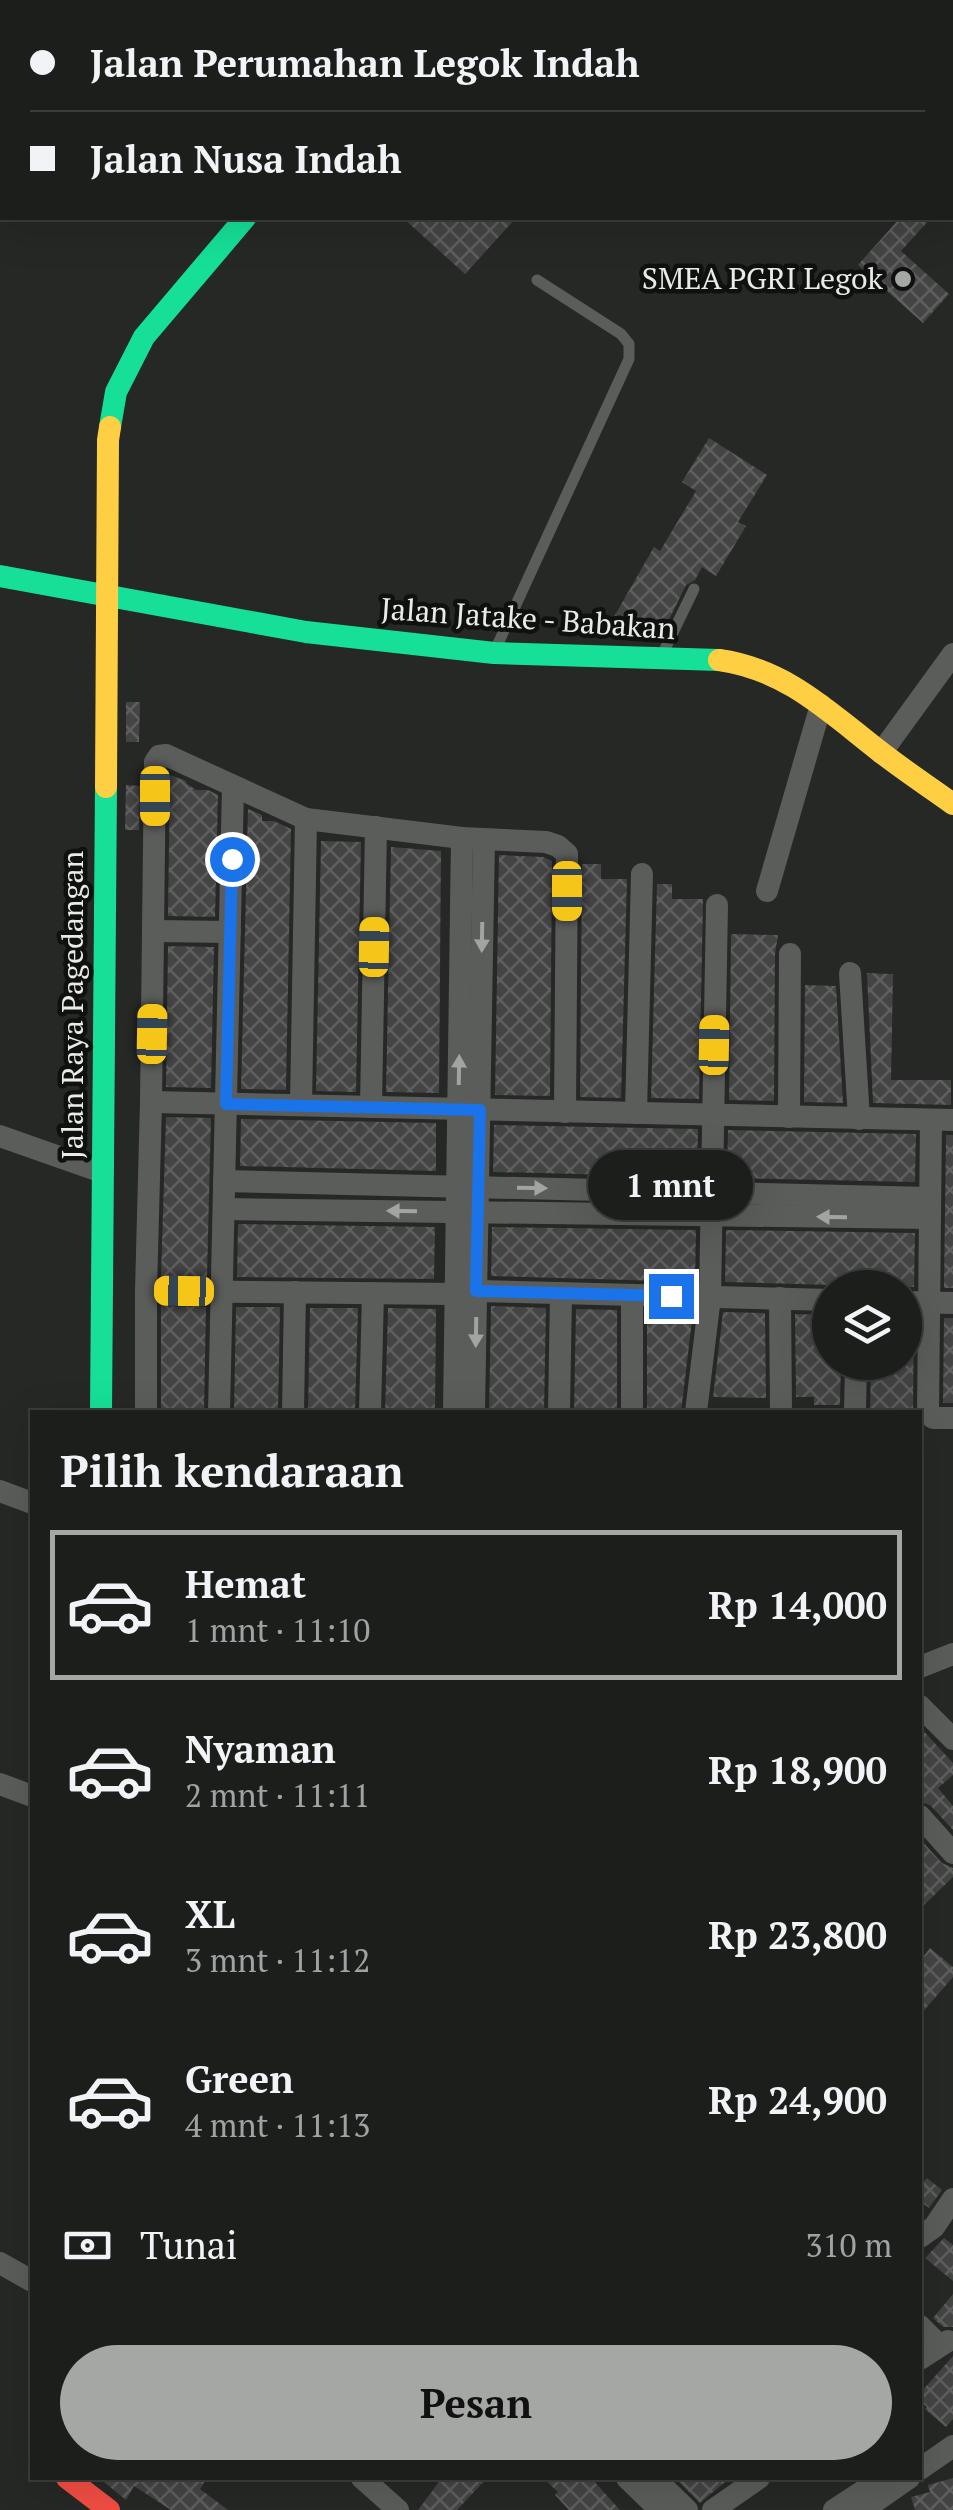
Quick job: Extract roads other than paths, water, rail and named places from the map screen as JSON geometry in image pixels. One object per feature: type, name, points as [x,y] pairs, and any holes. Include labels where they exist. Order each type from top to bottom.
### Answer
[{"type":"street","name":"Jalan Raya Pagedangan","points":[[101,1410],[108,440],[116,392],[144,337],[243,220]]},
{"type":"street","name":"Jalan Jatake - Babakan","points":[[0,576],[306,632],[494,653],[746,664],[776,676],[820,705],[953,804]]},
{"type":"street","points":[[880,752],[953,654]]},
{"type":"street","points":[[767,890],[820,705]]},
{"type":"street","points":[[146,1410],[155,762],[159,756],[166,754],[306,819],[558,846],[567,854],[565,1112]]},
{"type":"street","points":[[219,1410],[233,786]]},
{"type":"street","points":[[302,1106],[306,819]]},
{"type":"street","points":[[371,1107],[376,827]]},
{"type":"street","points":[[473,839],[466,1292],[474,1410]]},
{"type":"street","points":[[636,1113],[642,874]]},
{"type":"street","points":[[696,1410],[710,1297],[717,905]]},
{"type":"street","points":[[154,931],[230,932]]},
{"type":"street","points":[[789,1117],[790,954]]},
{"type":"street","points":[[850,973],[859,1119]]},
{"type":"street","points":[[151,1102],[942,1120],[930,1208],[928,1414],[933,1418],[953,1418]]},
{"type":"street","points":[[0,1136],[102,1172]]},
{"type":"street","points":[[224,1181],[468,1187],[712,1204]]},
{"type":"street","points":[[224,1208],[467,1212],[712,1204],[930,1208]]},
{"type":"street","points":[[146,1290],[812,1299]]},
{"type":"street","points":[[294,1410],[296,1292]]},
{"type":"street","points":[[454,1410],[466,1292]]},
{"type":"street","points":[[370,1410],[373,1293]]},
{"type":"street","points":[[560,1410],[561,1293]]},
{"type":"street","points":[[632,1295],[632,1410]]},
{"type":"street","points":[[780,1298],[781,1410]]},
{"type":"street","points":[[922,1302],[953,1303]]},
{"type":"street","points":[[855,1410],[856,1380]]},
{"type":"street","points":[[0,1491],[30,1502]]},
{"type":"street","points":[[922,1667],[953,1654]]},
{"type":"street","points":[[922,1708],[953,1739]]},
{"type":"street","points":[[0,1784],[30,1795]]},
{"type":"street","points":[[922,1818],[953,1853]]},
{"type":"street","points":[[953,2199],[927,2232],[953,2242]]},
{"type":"street","points":[[0,2263],[30,2280]]},
{"type":"street","points":[[922,2451],[953,2430]]},
{"type":"street","points":[[922,2468],[953,2446]]},
{"type":"street","points":[[364,2480],[398,2510]]},
{"type":"street","points":[[629,2480],[660,2510]]},
{"type":"street","points":[[656,2480],[687,2510]]},
{"type":"street","points":[[712,2510],[756,2480]]},
{"type":"street","points":[[834,2510],[880,2480]]},
{"type":"street","points":[[863,2510],[905,2480]]},
{"type":"street","points":[[66,2483],[109,2510]]},
{"type":"lane","points":[[494,653],[628,359],[629,344],[621,334],[537,280]]},
{"type":"lane","points":[[660,658],[694,589]]},
{"type":"place","name":"SMEA PGRI Legok","points":[[903,279]]}]
